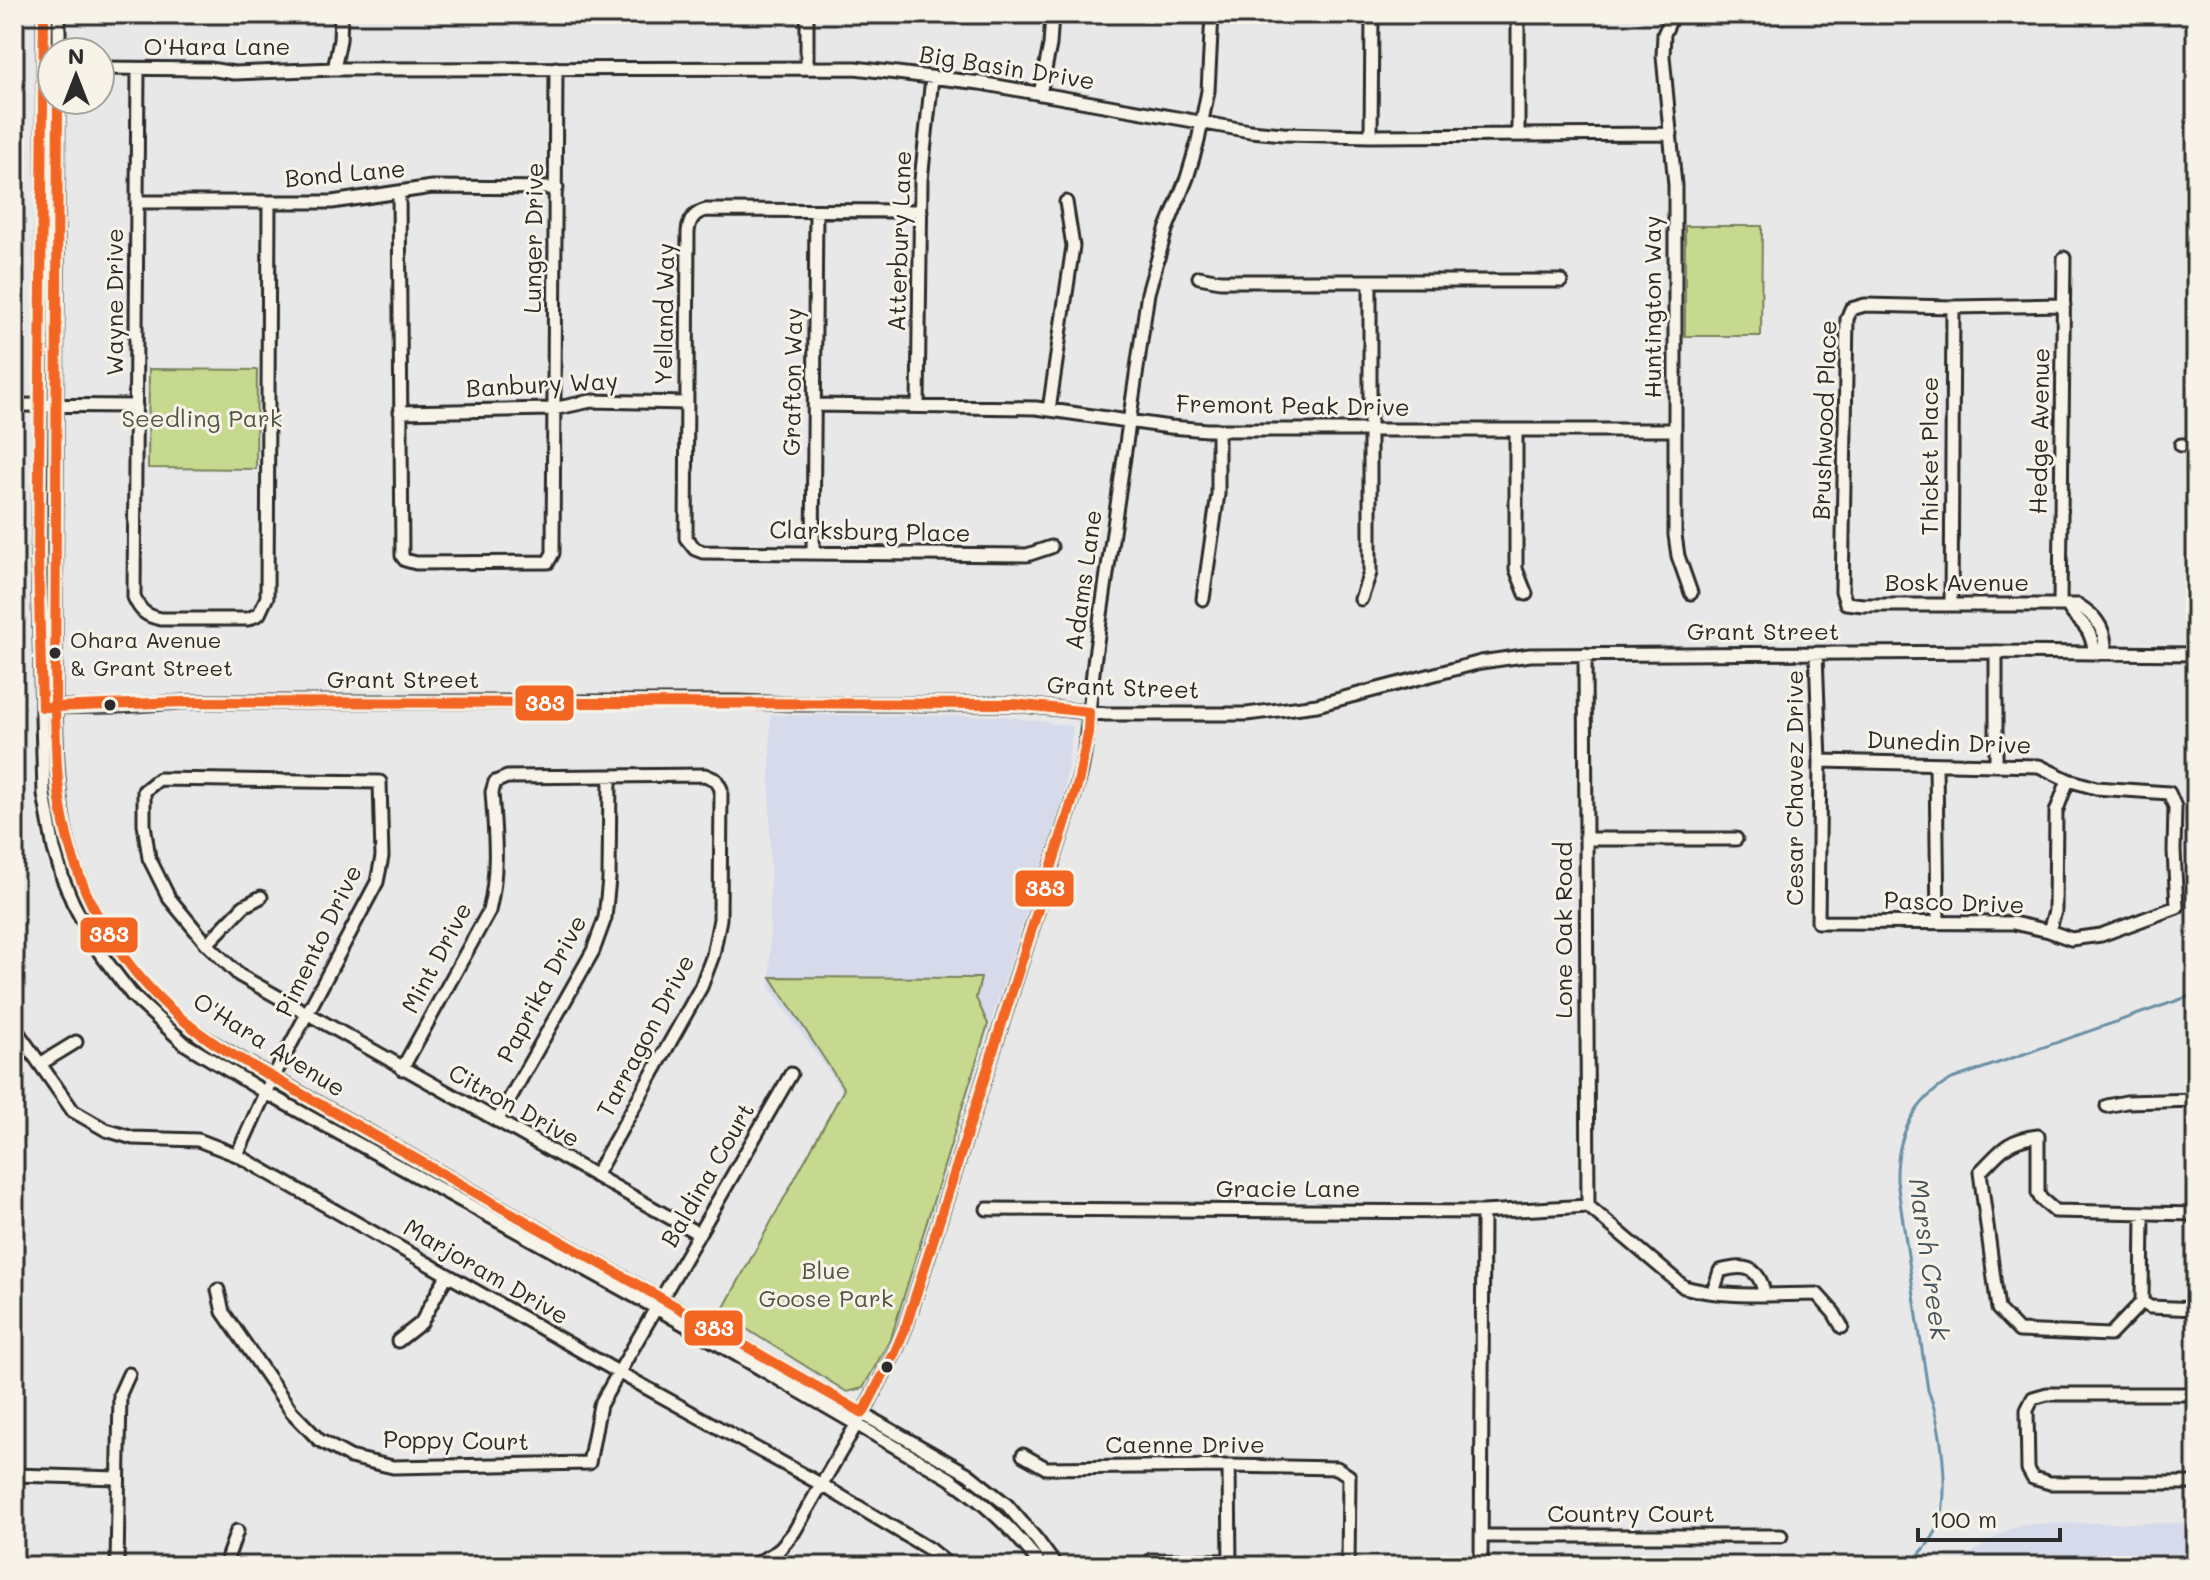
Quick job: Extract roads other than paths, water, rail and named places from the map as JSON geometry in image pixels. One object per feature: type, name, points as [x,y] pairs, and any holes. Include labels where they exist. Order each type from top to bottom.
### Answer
[{"type":"street","name":"O'Hara Avenue","points":[[44,14],[46,36]]},
{"type":"street","points":[[59,14],[59,36]]},
{"type":"street","points":[[334,69],[341,14]]},
{"type":"street","points":[[807,14],[807,68]]},
{"type":"street","points":[[1040,94],[1050,45],[1052,14]]},
{"type":"street","name":"Adams Lane","points":[[863,1413],[895,1352],[917,1291],[1078,783],[1088,733],[1148,293],[1166,230],[1187,178],[1202,122],[1208,91],[1212,14]]},
{"type":"street","points":[[1371,136],[1372,14]]},
{"type":"street","points":[[1518,14],[1518,135]]},
{"type":"street","name":"Huntington Way","points":[[1673,14],[1663,44],[1675,185],[1675,535],[1678,556],[1691,593]]},
{"type":"street","name":"O'Hara Lane","points":[[116,68],[210,69],[234,73],[334,69]]},
{"type":"street","name":"Lunger Drive","points":[[400,412],[402,556],[405,560],[416,563],[544,563],[551,558],[556,68]]},
{"type":"street","name":"Big Basin Drive","points":[[334,69],[855,68],[980,83],[1250,131],[1283,134],[1671,134]]},
{"type":"street","name":"Wayne Drive","points":[[138,69],[134,597],[139,609],[149,617],[248,619],[259,614],[267,597],[269,202]]},
{"type":"street","name":"Atterbury Lane","points":[[918,406],[923,160],[932,78]]},
{"type":"street","name":"O'Hara Avenue","points":[[47,116],[38,560],[44,794],[54,849],[73,903],[100,953],[132,995],[185,1044],[266,1093],[863,1413],[968,1474],[1014,1513],[1056,1566]]},
{"type":"street","name":"O'Hara Avenue","points":[[58,116],[55,707],[65,827],[78,874],[101,924],[131,968],[166,1006],[200,1034],[949,1478],[1000,1517],[1041,1566]]},
{"type":"street","name":"Bond Lane","points":[[138,202],[332,202],[432,187],[557,188]]},
{"type":"street","points":[[399,193],[400,412]]},
{"type":"street","points":[[1049,410],[1073,246],[1066,202]]},
{"type":"street","name":"Yelland Way","points":[[690,544],[685,532],[686,403],[688,232],[693,217],[706,210],[921,211]]},
{"type":"street","name":"Grafton Way","points":[[813,553],[816,211]]},
{"type":"street","name":"Hedge Avenue","points":[[2064,258],[2064,605]]},
{"type":"street","points":[[1199,277],[1220,281],[1561,281]]},
{"type":"street","points":[[1361,599],[1370,573],[1370,281]]},
{"type":"street","name":"Brushwood Place","points":[[1846,603],[1842,591],[1847,319],[1851,309],[1865,305],[2064,305]]},
{"type":"street","name":"Thicket Place","points":[[1951,605],[1953,307]]},
{"type":"street","name":"Banbury Way","points":[[400,412],[553,409],[591,401],[686,403]]},
{"type":"street","points":[[14,405],[136,406]]},
{"type":"street","name":"Fremont Peak Drive","points":[[815,405],[1049,410],[1170,427],[1218,430],[1675,430]]},
{"type":"street","points":[[1203,599],[1218,494],[1218,430]]},
{"type":"street","points":[[1516,430],[1516,569],[1526,594]]},
{"type":"street","points":[[2181,445],[2196,445]]},
{"type":"street","name":"Clarksburg Place","points":[[690,544],[703,552],[1027,555],[1051,547]]},
{"type":"street","name":"Bosk Avenue","points":[[1846,603],[2064,605]]},
{"type":"street","points":[[2064,605],[2086,627],[2097,654]]},
{"type":"street","points":[[1996,652],[1996,764]]},
{"type":"street","name":"Lone Oak Road","points":[[1585,654],[1588,1206]]},
{"type":"street","name":"Cesar Chavez Drive","points":[[1816,654],[1820,761],[1818,922]]},
{"type":"street","name":"Grant Street","points":[[42,707],[197,702],[737,702],[1014,704],[1089,712],[1247,714],[1317,705],[1481,662],[1530,655],[2196,654]]},
{"type":"street","name":"Dunedin Drive","points":[[1820,761],[2039,766],[2068,780],[2096,788],[2169,793],[2175,807],[2177,907]]},
{"type":"street","points":[[1936,764],[1938,922]]},
{"type":"street","name":"Tarragon Drive","points":[[595,1176],[701,987],[713,955],[720,919],[721,789],[716,780],[705,775],[610,776]]},
{"type":"street","name":"Mint Drive","points":[[402,1069],[489,911],[497,864],[492,792],[495,782],[507,777],[610,776]]},
{"type":"street","name":"Paprika Drive","points":[[497,1121],[593,951],[605,918],[609,879],[610,776]]},
{"type":"street","name":"Pimento Drive","points":[[159,779],[380,782],[382,857],[377,882],[266,1093],[237,1155]]},
{"type":"street","name":"Citron Drive","points":[[159,779],[144,791],[144,824],[149,858],[169,898],[207,944],[239,975],[699,1234]]},
{"type":"street","points":[[2049,931],[2055,911],[2056,812],[2068,780]]},
{"type":"street","points":[[1586,839],[1736,839]]},
{"type":"street","points":[[207,944],[244,906],[261,897]]},
{"type":"street","name":"Pasco Drive","points":[[1818,922],[2013,923],[2071,939],[2101,935],[2177,907]]},
{"type":"street","name":"Marjoram Drive","points":[[14,1027],[73,1111],[106,1130],[133,1138],[198,1140],[237,1155],[822,1485],[929,1549],[950,1566]]},
{"type":"street","points":[[40,1064],[76,1042]]},
{"type":"street","name":"Baldina Court","points":[[589,1463],[600,1405],[791,1074]]},
{"type":"street","points":[[2107,1106],[2126,1102],[2196,1100]]},
{"type":"street","points":[[2143,1213],[2142,1302],[2110,1335],[2019,1331],[1998,1309],[1980,1172],[2008,1143],[2038,1136],[2038,1193],[2055,1211],[2196,1214]]},
{"type":"street","points":[[1588,1206],[1684,1287],[1713,1292],[1817,1294],[1842,1327]]},
{"type":"street","name":"Gracie Lane","points":[[987,1209],[1483,1212],[1588,1206]]},
{"type":"street","points":[[1481,1566],[1483,1212]]},
{"type":"street","points":[[1713,1292],[1720,1271],[1747,1267],[1762,1280],[1764,1293]]},
{"type":"street","points":[[398,1341],[421,1323],[447,1275]]},
{"type":"street","name":"Poppy Court","points":[[218,1290],[223,1312],[292,1412],[319,1440],[350,1457],[393,1467],[589,1463]]},
{"type":"street","points":[[2142,1302],[2150,1307],[2196,1309]]},
{"type":"street","points":[[117,1566],[120,1394],[129,1374]]},
{"type":"street","points":[[2196,1394],[2047,1394],[2033,1398],[2027,1410],[2028,1469],[2033,1478],[2050,1483],[2196,1483]]},
{"type":"street","points":[[752,1566],[778,1551],[794,1532],[863,1413]]},
{"type":"street","name":"Caenne Drive","points":[[1023,1455],[1046,1468],[1337,1468],[1349,1476],[1348,1566]]},
{"type":"street","points":[[1151,1560],[1230,1563],[1229,1466]]},
{"type":"street","points":[[14,1475],[118,1478]]},
{"type":"street","points":[[228,1566],[228,1556],[237,1531]]},
{"type":"street","name":"Country Court","points":[[1481,1536],[1781,1536]]},
{"type":"waterway","name":"Marsh Creek","points":[[1907,1566],[1925,1548],[1938,1527],[1944,1496],[1943,1458],[1928,1390],[1897,1181],[1900,1149],[1910,1121],[1927,1098],[1952,1079],[2196,994]]},
{"type":"place","name":"Ohara Avenue & Grant Street","points":[[55,653]]},
{"type":"park label","name":"Seedling Park","points":[[202,419]]},
{"type":"park label","name":"Blue Goose Park","points":[[826,1285]]}]
